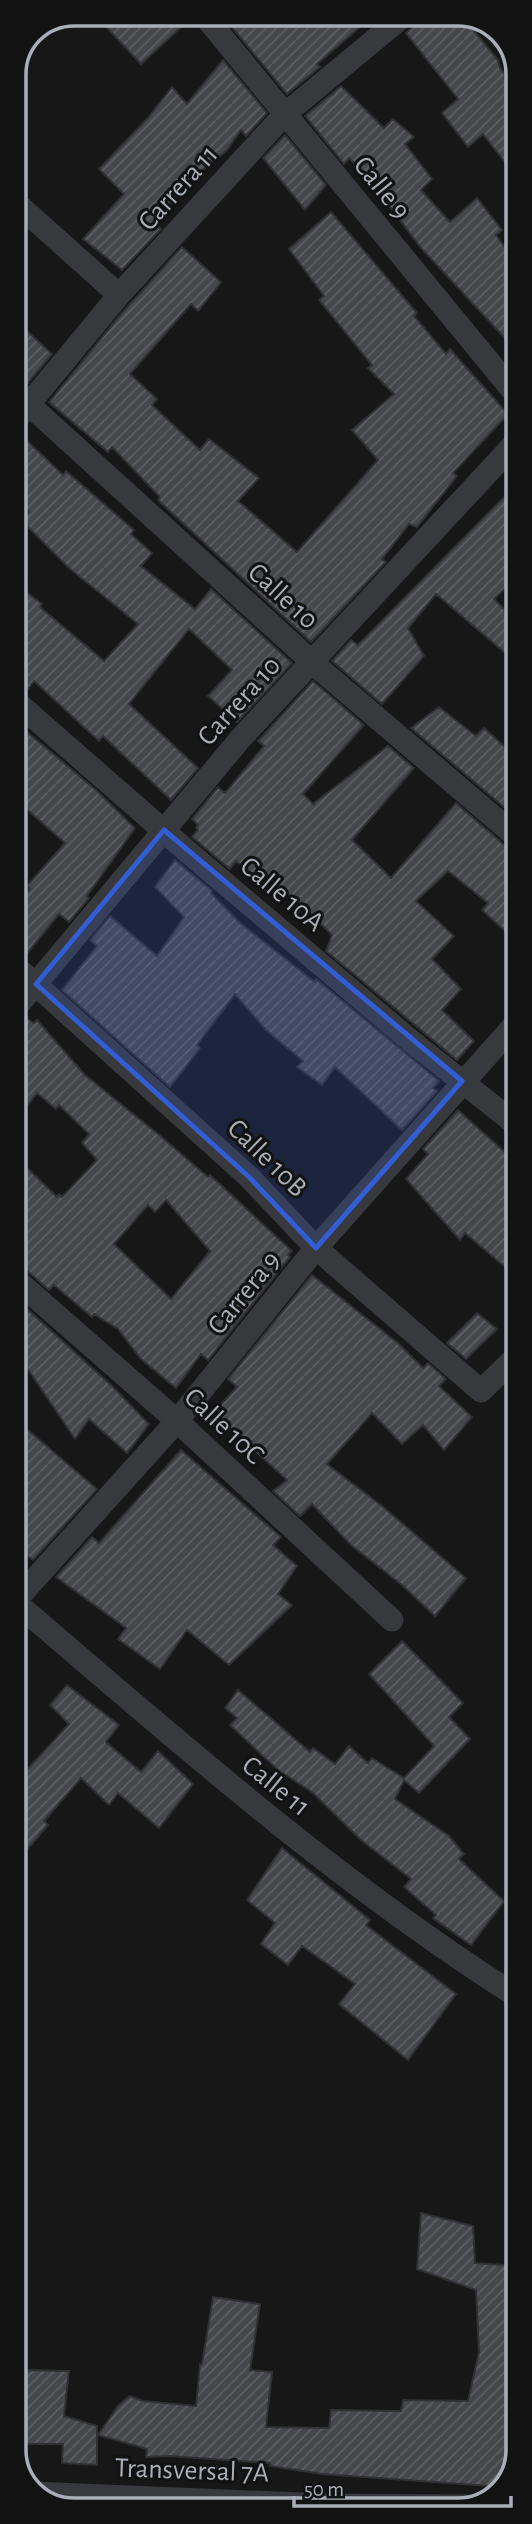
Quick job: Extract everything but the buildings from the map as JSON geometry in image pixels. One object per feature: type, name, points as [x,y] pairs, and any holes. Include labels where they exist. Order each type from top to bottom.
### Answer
[{"type":"street","name":"Calle 9","points":[[213,26],[505,383]]},
{"type":"street","name":"Carrera 11","points":[[26,394],[285,114],[392,26]]},
{"type":"street","points":[[26,212],[119,295]]},
{"type":"street","name":"Calle 10","points":[[26,402],[321,670],[505,827]]},
{"type":"street","name":"Carrera 10","points":[[26,995],[241,738],[505,453]]},
{"type":"street","name":"Calle 10A","points":[[26,711],[400,1032],[505,1116]]},
{"type":"street","name":"Calle 10B","points":[[26,976],[249,1177],[316,1248],[481,1391],[506,1367]]},
{"type":"street","name":"Carrera 9","points":[[27,1587],[177,1421],[316,1248],[505,1034]]},
{"type":"street","name":"Calle 10C","points":[[27,1289],[177,1421],[391,1620]]},
{"type":"street","name":"Calle 11","points":[[27,1612],[203,1763],[324,1860],[469,1966],[506,1989]]},
{"type":"street","name":"Transversal 7A","points":[[59,2495],[94,2498]]},
{"type":"highlighted area","points":[[164,830],[462,1081],[316,1248],[249,1177],[36,984]]}]
